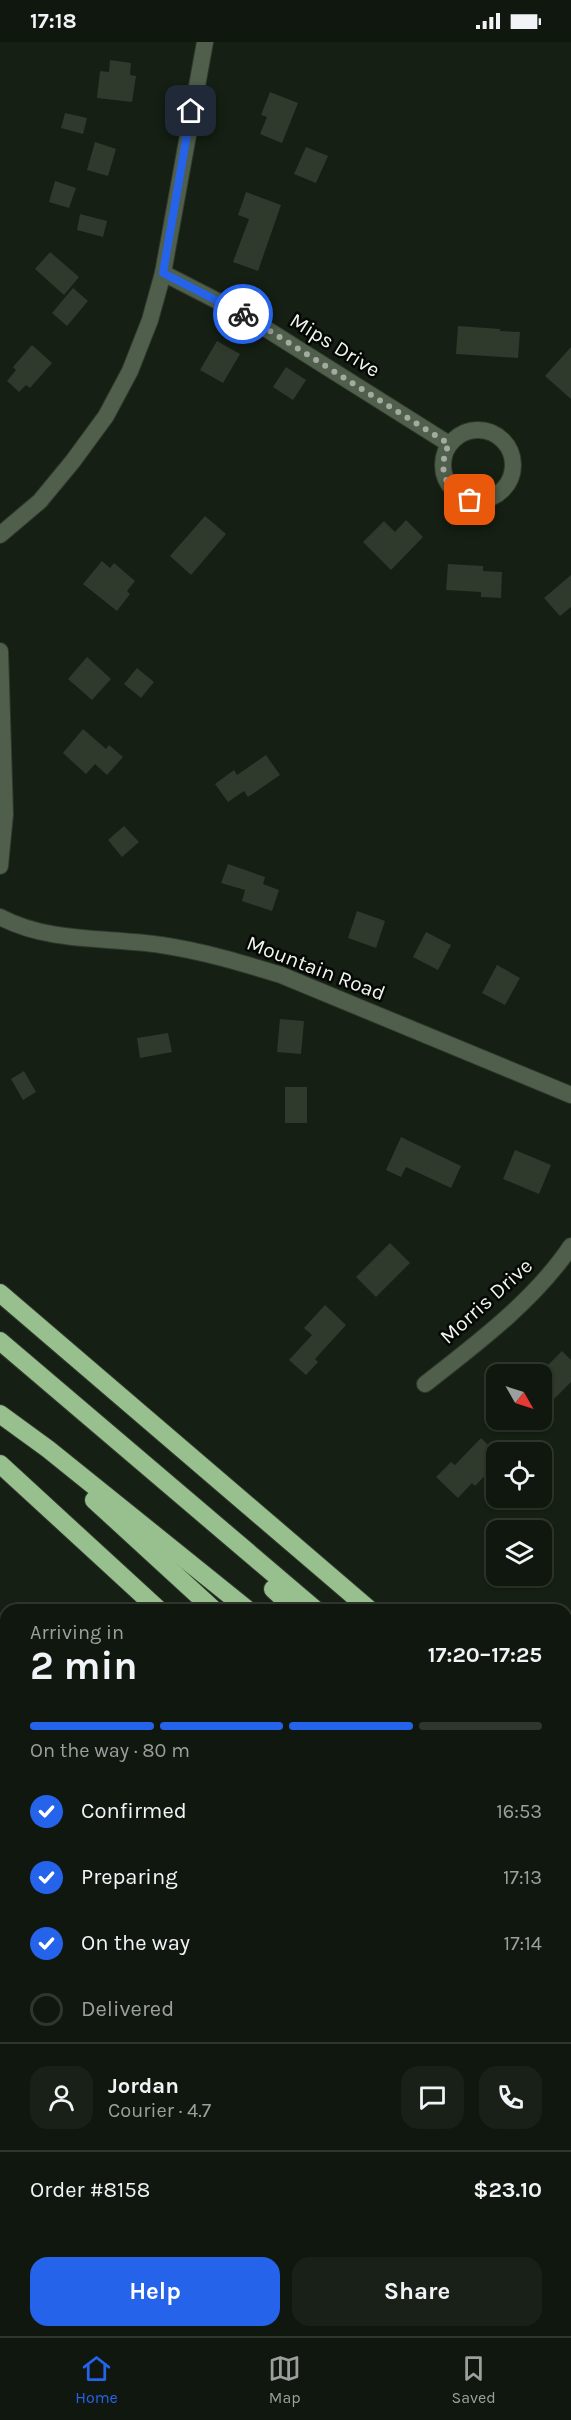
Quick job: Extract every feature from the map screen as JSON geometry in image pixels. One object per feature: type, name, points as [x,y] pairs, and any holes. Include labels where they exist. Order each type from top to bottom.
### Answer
[{"type":"highway","points":[[0,1293],[363,1604]]},
{"type":"highway","points":[[0,1341],[309,1604]]},
{"type":"highway","points":[[82,1411],[158,1487],[289,1604]]},
{"type":"highway","points":[[0,1414],[207,1604]]},
{"type":"highway","points":[[0,1414],[48,1449],[241,1604]]},
{"type":"highway","points":[[0,1464],[152,1604]]},
{"type":"street","points":[[0,535],[40,501],[106,416],[130,371],[150,320],[163,273],[205,42]]},
{"type":"street","name":"Mips Drive","points":[[163,273],[241,313],[449,444]]},
{"type":"street","points":[[468,431],[491,432],[501,438],[509,447],[513,458],[510,481],[503,491],[481,501],[470,500],[450,488],[444,478],[442,466],[449,444],[468,431]]},
{"type":"street","points":[[0,651],[5,814],[0,866]]},
{"type":"street","name":"Mountain Road","points":[[0,917],[40,933],[161,945],[231,960],[281,975],[571,1095]]},
{"type":"street","name":"Morris Drive","points":[[425,1384],[484,1338],[558,1266],[571,1246]]},
{"type":"building","points":[[110,60],[131,63],[130,75],[136,76],[132,102],[97,98],[100,71],[109,72]]},
{"type":"building","points":[[270,92],[298,103],[282,143],[260,134],[267,117],[261,115]]},
{"type":"building","points":[[65,113],[87,118],[83,134],[61,128]]},
{"type":"building","points":[[95,142],[116,149],[108,176],[87,170]]},
{"type":"building","points":[[306,147],[328,156],[316,183],[294,174]]},
{"type":"building","points":[[55,181],[76,188],[69,208],[49,202]]},
{"type":"building","points":[[246,192],[281,205],[258,271],[233,262],[249,219],[238,215]]},
{"type":"building","points":[[80,214],[107,221],[103,237],[77,230]]},
{"type":"building","points":[[50,252],[79,277],[64,295],[35,269]]},
{"type":"building","points":[[73,288],[88,301],[67,326],[52,313]]},
{"type":"building","points":[[458,326],[520,332],[518,358],[456,354]]},
{"type":"building","points":[[217,341],[240,354],[223,383],[200,370]]},
{"type":"building","points":[[32,345],[52,363],[30,388],[26,385],[19,392],[7,381],[16,370],[13,367]]},
{"type":"building","points":[[571,347],[571,399],[545,376]]},
{"type":"building","points":[[286,367],[306,380],[293,400],[273,387]]},
{"type":"building","points":[[205,516],[226,534],[191,575],[170,556]]},
{"type":"building","points":[[406,520],[423,537],[391,570],[363,542],[384,521],[395,532]]},
{"type":"building","points":[[102,561],[110,568],[114,563],[135,581],[127,591],[130,594],[117,611],[83,584]]},
{"type":"building","points":[[448,564],[483,566],[483,571],[502,572],[501,598],[481,597],[481,592],[446,590]]},
{"type":"building","points":[[571,575],[571,607],[560,616],[544,598]]},
{"type":"building","points":[[87,657],[111,679],[92,700],[68,679]]},
{"type":"building","points":[[137,668],[154,682],[141,698],[124,684]]},
{"type":"building","points":[[83,729],[106,749],[109,745],[123,757],[107,775],[95,764],[86,774],[63,753]]},
{"type":"building","points":[[266,755],[280,775],[248,797],[244,791],[228,802],[215,784],[234,770],[237,775]]},
{"type":"building","points":[[124,826],[139,842],[122,857],[108,840]]},
{"type":"building","points":[[228,864],[265,877],[263,884],[279,890],[272,911],[242,901],[245,890],[221,883]]},
{"type":"building","points":[[357,911],[385,921],[376,948],[348,938]]},
{"type":"building","points":[[426,932],[451,945],[438,970],[413,957]]},
{"type":"building","points":[[497,965],[520,978],[505,1005],[482,993]]},
{"type":"building","points":[[280,1019],[304,1021],[301,1054],[277,1052]]},
{"type":"building","points":[[168,1033],[172,1052],[140,1058],[137,1038]]},
{"type":"building","points":[[24,1071],[36,1092],[23,1100],[11,1079]]},
{"type":"building","points":[[285,1087],[307,1087],[307,1123],[285,1123]]},
{"type":"building","points":[[401,1137],[461,1166],[451,1188],[406,1167],[401,1177],[386,1170]]},
{"type":"building","points":[[515,1150],[551,1165],[539,1194],[503,1179]]},
{"type":"building","points":[[390,1243],[410,1263],[376,1297],[356,1277]]},
{"type":"building","points":[[325,1305],[346,1325],[315,1359],[318,1362],[306,1375],[289,1360],[312,1335],[304,1328]]},
{"type":"building","points":[[562,1351],[571,1360],[571,1382],[552,1401],[552,1364],[549,1364]]},
{"type":"building","points":[[481,1438],[486,1443],[486,1474],[475,1486],[472,1483],[458,1498],[436,1477],[451,1462],[455,1465]]},
{"type":"way so far","points":[[243,314],[449,444],[442,466],[444,478],[450,488],[470,500]]},
{"type":"route","points":[[191,111],[163,273],[243,314]]}]
